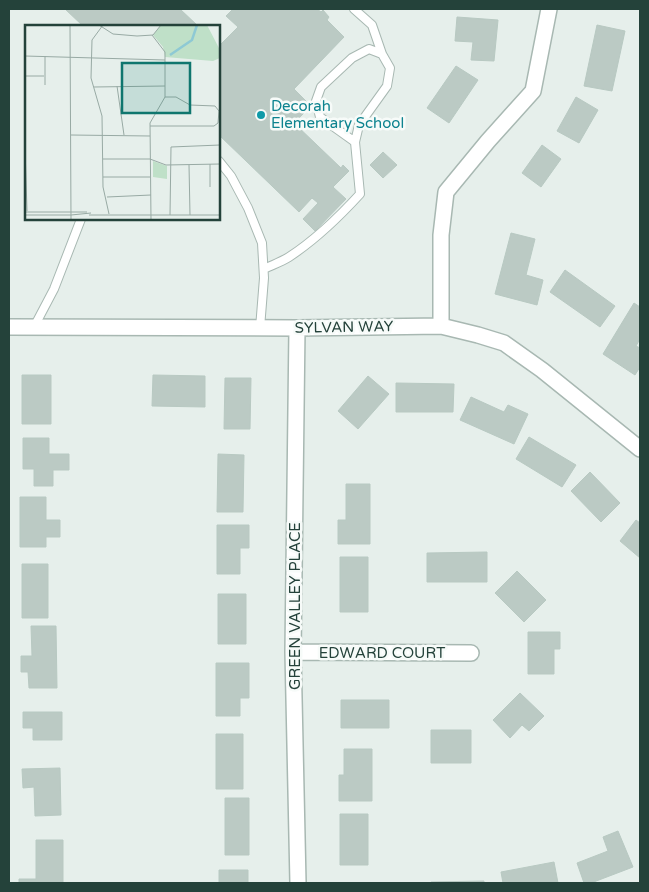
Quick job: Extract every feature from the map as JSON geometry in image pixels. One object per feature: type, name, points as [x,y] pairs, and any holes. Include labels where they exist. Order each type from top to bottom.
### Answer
[{"type":"street","points":[[441,326],[441,235],[446,192],[533,91],[549,9]]},
{"type":"street","name":"SYLVAN WAY","points":[[9,327],[297,328],[441,326],[478,334],[504,343],[542,370],[640,449]]},
{"type":"street","name":"GREEN VALLEY PLACE","points":[[297,328],[293,652],[298,883]]},
{"type":"street","name":"EDWARD COURT","points":[[293,652],[471,653]]},
{"type":"lane","points":[[264,269],[288,258],[338,217],[360,194],[355,142],[359,125],[387,86],[390,68],[382,54],[372,25],[354,9]]},
{"type":"lane","points":[[355,142],[320,117],[316,101],[321,87],[352,58],[369,48],[382,54]]},
{"type":"lane","points":[[220,162],[231,176],[248,208],[262,243],[264,269],[260,328]]},
{"type":"lane","points":[[34,327],[54,290],[82,220]]},
{"type":"building","points":[[65,9],[180,9],[197,25],[82,25]]},
{"type":"building","name":"Decorah Elementary School","points":[[233,9],[317,9],[321,12],[323,10],[329,17],[327,20],[344,37],[294,89],[311,106],[294,123],[341,168],[343,165],[349,171],[333,187],[346,199],[315,231],[303,219],[318,203],[312,198],[299,212],[220,136],[220,45],[238,27],[226,16]]},
{"type":"building","points":[[457,17],[498,20],[494,61],[471,60],[473,42],[455,41]]},
{"type":"building","points":[[597,25],[625,31],[612,91],[584,86]]},
{"type":"building","points":[[456,66],[478,80],[449,123],[427,108]]},
{"type":"building","points":[[576,97],[598,110],[579,143],[557,131]]},
{"type":"building","points":[[542,145],[561,159],[541,187],[522,173]]},
{"type":"building","points":[[383,152],[397,165],[383,178],[370,165]]},
{"type":"building","points":[[511,233],[535,239],[526,275],[543,280],[537,305],[495,294]]},
{"type":"building","points":[[565,270],[615,306],[600,327],[550,292]]},
{"type":"building","points":[[634,303],[640,307],[640,339],[636,346],[640,348],[640,367],[635,375],[603,354]]},
{"type":"building","points":[[22,375],[51,375],[51,424],[22,424]]},
{"type":"building","points":[[153,375],[205,376],[205,407],[152,406]]},
{"type":"building","points":[[368,376],[389,394],[358,429],[338,411]]},
{"type":"building","points":[[225,378],[251,378],[250,429],[224,429]]},
{"type":"building","points":[[396,383],[454,384],[453,412],[396,412]]},
{"type":"building","points":[[471,397],[504,412],[508,405],[528,414],[514,444],[460,420]]},
{"type":"building","points":[[529,437],[576,465],[562,487],[516,459]]},
{"type":"building","points":[[23,438],[49,438],[49,454],[69,454],[69,470],[53,470],[53,486],[34,486],[34,469],[23,469]]},
{"type":"building","points":[[218,454],[244,455],[243,512],[217,512]]},
{"type":"building","points":[[590,472],[620,503],[601,522],[571,491]]},
{"type":"building","points":[[346,484],[370,484],[370,544],[338,544],[338,520],[346,520]]},
{"type":"building","points":[[20,497],[46,497],[46,520],[60,520],[60,537],[46,537],[46,547],[20,547]]},
{"type":"building","points":[[636,520],[640,523],[640,558],[620,541]]},
{"type":"building","points":[[217,525],[249,525],[249,548],[240,548],[240,574],[217,574]]},
{"type":"building","points":[[487,552],[487,582],[427,582],[427,553]]},
{"type":"building","points":[[340,557],[368,557],[368,612],[340,612]]},
{"type":"building","points":[[22,564],[48,564],[48,618],[22,618]]},
{"type":"building","points":[[517,571],[546,600],[524,622],[495,593]]},
{"type":"building","points":[[218,594],[246,594],[246,644],[218,644]]},
{"type":"building","points":[[31,626],[56,626],[57,688],[29,688],[28,672],[21,672],[21,656],[32,656]]},
{"type":"building","points":[[528,632],[560,632],[560,649],[554,649],[554,674],[528,674]]},
{"type":"building","points":[[216,663],[249,663],[249,698],[240,698],[240,716],[216,716]]},
{"type":"building","points":[[520,693],[544,716],[529,731],[522,725],[510,738],[493,720]]},
{"type":"building","points":[[341,700],[389,700],[389,728],[341,728]]},
{"type":"building","points":[[23,712],[62,712],[62,740],[33,740],[33,728],[23,728]]},
{"type":"building","points":[[431,730],[471,730],[471,763],[431,763]]},
{"type":"building","points":[[216,734],[243,734],[243,789],[216,789]]},
{"type":"building","points":[[344,749],[372,749],[372,801],[339,801],[339,775],[344,775]]},
{"type":"building","points":[[60,768],[61,815],[35,816],[34,787],[23,788],[22,769]]},
{"type":"building","points":[[225,798],[249,798],[249,855],[225,855]]},
{"type":"building","points":[[340,814],[368,814],[368,865],[340,865]]},
{"type":"building","points":[[618,831],[633,867],[591,883],[584,883],[577,863],[608,851],[603,837]]},
{"type":"building","points":[[36,840],[63,840],[63,883],[19,883],[19,879],[36,879]]},
{"type":"building","points":[[554,862],[558,883],[503,883],[501,872]]},
{"type":"building","points":[[219,870],[248,870],[248,883],[219,883]]},
{"type":"building","points":[[484,881],[484,883],[431,883],[431,882]]},
{"type":"place","name":"Decorah Elementary School","points":[[261,115]]}]
